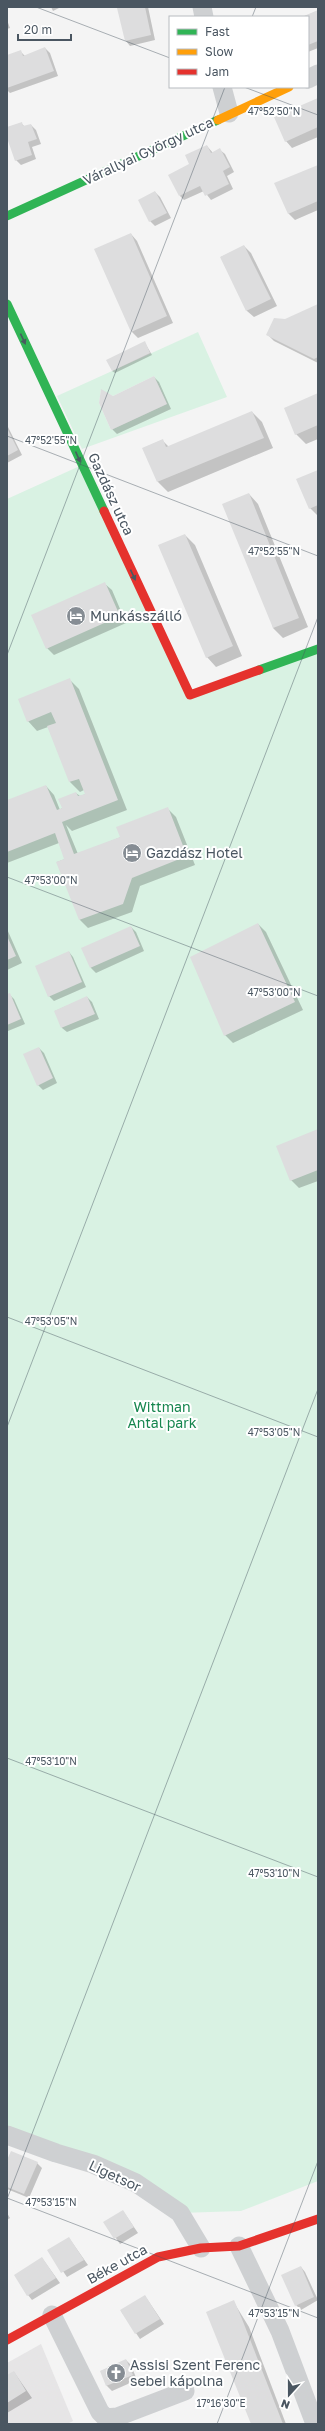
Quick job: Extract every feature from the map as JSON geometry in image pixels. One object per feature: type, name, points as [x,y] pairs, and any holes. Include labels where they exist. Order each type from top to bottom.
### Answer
[{"type":"street","points":[[309,78],[318,74]]},
{"type":"street","points":[[222,88],[229,113]]},
{"type":"street","name":"Várallyai György utca","points":[[7,216],[229,113],[287,88]]},
{"type":"street","name":"Gazdász utca","points":[[7,304],[190,695],[314,650]]},
{"type":"street","name":"Ligetsor","points":[[7,2135],[56,2153],[93,2164],[136,2183],[180,2214],[201,2248]]},
{"type":"street","name":"Béke utca","points":[[7,2340],[158,2257],[201,2248],[239,2246],[318,2219]]},
{"type":"street","points":[[239,2246],[280,2331],[315,2424]]},
{"type":"street","points":[[52,2315],[100,2412],[106,2418],[118,2418],[185,2391]]},
{"type":"shaded area","points":[[41,2344],[73,2421],[67,2424],[7,2424],[7,2363]]},
{"type":"green space","points":[[198,332],[227,397],[82,449],[57,396]],"holes":[[[154,376],[167,404],[111,430],[99,403],[101,390],[113,396]]]},
{"type":"green space","name":"Wittman Antal park","points":[[82,465],[190,695],[318,649],[318,2181],[241,2211],[180,2213],[136,2183],[7,2135],[7,499]]},
{"type":"building","points":[[145,7],[151,35],[125,41],[117,8]]},
{"type":"building","points":[[318,10],[318,41],[309,45],[309,16],[304,16]]},
{"type":"building","points":[[45,47],[54,71],[7,88],[7,55],[21,50],[23,56]]},
{"type":"building","points":[[318,98],[318,127],[285,142],[274,117]]},
{"type":"building","points":[[22,122],[23,126],[31,124],[37,139],[28,142],[32,155],[15,161],[7,138],[7,127]]},
{"type":"building","points":[[207,145],[211,153],[220,148],[230,167],[223,171],[229,184],[205,196],[200,186],[179,196],[168,175],[189,164],[185,155]]},
{"type":"building","points":[[318,165],[318,201],[288,214],[274,183]]},
{"type":"building","points":[[155,191],[167,213],[149,222],[138,200]]},
{"type":"building","points":[[131,233],[167,316],[131,332],[94,249]]},
{"type":"building","points":[[244,245],[271,299],[246,311],[220,257]]},
{"type":"building","points":[[318,304],[318,357],[314,359],[266,335],[274,318],[285,319]]},
{"type":"building","points":[[145,341],[150,353],[112,371],[106,360]]},
{"type":"building","points":[[154,376],[167,404],[111,430],[99,403],[101,389],[113,396]]},
{"type":"building","points":[[318,393],[318,425],[295,435],[284,408]]},
{"type":"building","points":[[252,411],[264,438],[157,482],[142,448],[163,439],[166,447]]},
{"type":"building","points":[[7,428],[18,450],[7,456]]},
{"type":"building","points":[[318,470],[318,505],[309,509],[296,479]]},
{"type":"building","points":[[249,493],[299,618],[273,628],[222,504]]},
{"type":"building","points":[[185,534],[233,646],[206,658],[158,545]]},
{"type":"building","name":"Munkásszálló","points":[[105,582],[120,616],[46,649],[31,615]]},
{"type":"building","name":"Gazdász Hotel","points":[[70,678],[118,800],[62,822],[74,854],[120,837],[116,827],[168,807],[187,856],[132,878],[123,904],[79,920],[56,862],[64,859],[55,833],[7,852],[7,800],[46,785],[57,810],[62,808],[58,799],[76,792],[78,796],[85,794],[79,779],[69,782],[47,726],[56,723],[51,712],[27,722],[18,699]]},
{"type":"building","points":[[258,923],[295,1002],[224,1036],[190,957]]},
{"type":"building","points":[[131,926],[140,946],[90,968],[81,948]]},
{"type":"building","points":[[7,936],[16,956],[7,960]]},
{"type":"building","points":[[69,951],[82,982],[48,997],[35,966]]},
{"type":"building","points":[[10,993],[21,1019],[7,1025],[7,994]]},
{"type":"building","points":[[87,996],[95,1014],[61,1028],[54,1011]]},
{"type":"building","points":[[39,1047],[53,1078],[37,1086],[23,1054]]},
{"type":"building","points":[[318,1129],[318,1170],[290,1181],[276,1146]]},
{"type":"building","points":[[11,2151],[38,2162],[24,2194],[7,2187],[7,2160]]},
{"type":"building","points":[[123,2210],[134,2227],[114,2239],[103,2222]]},
{"type":"building","points":[[69,2237],[84,2260],[61,2273],[47,2250]]},
{"type":"building","points":[[42,2257],[56,2278],[27,2296],[14,2275]]},
{"type":"building","points":[[301,2266],[314,2297],[295,2306],[281,2275]]},
{"type":"building","points":[[145,2295],[160,2319],[135,2334],[120,2310]]},
{"type":"building","points":[[234,2300],[283,2424],[251,2424],[206,2312]]},
{"type":"building","name":"Assisi Szent Ferenc sebei kápolna","points":[[126,2359],[133,2375],[106,2386],[100,2371]]},
{"type":"building","points":[[14,2371],[26,2391],[7,2403],[7,2375]]},
{"type":"traffic: fast","points":[[7,216],[218,120]]},
{"type":"traffic: fast","points":[[7,304],[104,511]]},
{"type":"traffic: fast","points":[[259,670],[318,649]]},
{"type":"traffic: slow","points":[[218,120],[287,88]]},
{"type":"traffic: jam","points":[[104,511],[190,695],[259,670]]},
{"type":"traffic: jam","points":[[7,2340],[158,2257],[201,2248],[239,2246],[318,2219]]},
{"type":"place","name":"Munkásszálló","points":[[76,616]]},
{"type":"place","name":"Gazdász Hotel","points":[[132,853]]},
{"type":"place","name":"Assisi Szent Ferenc sebei kápolna","points":[[116,2373]]}]
